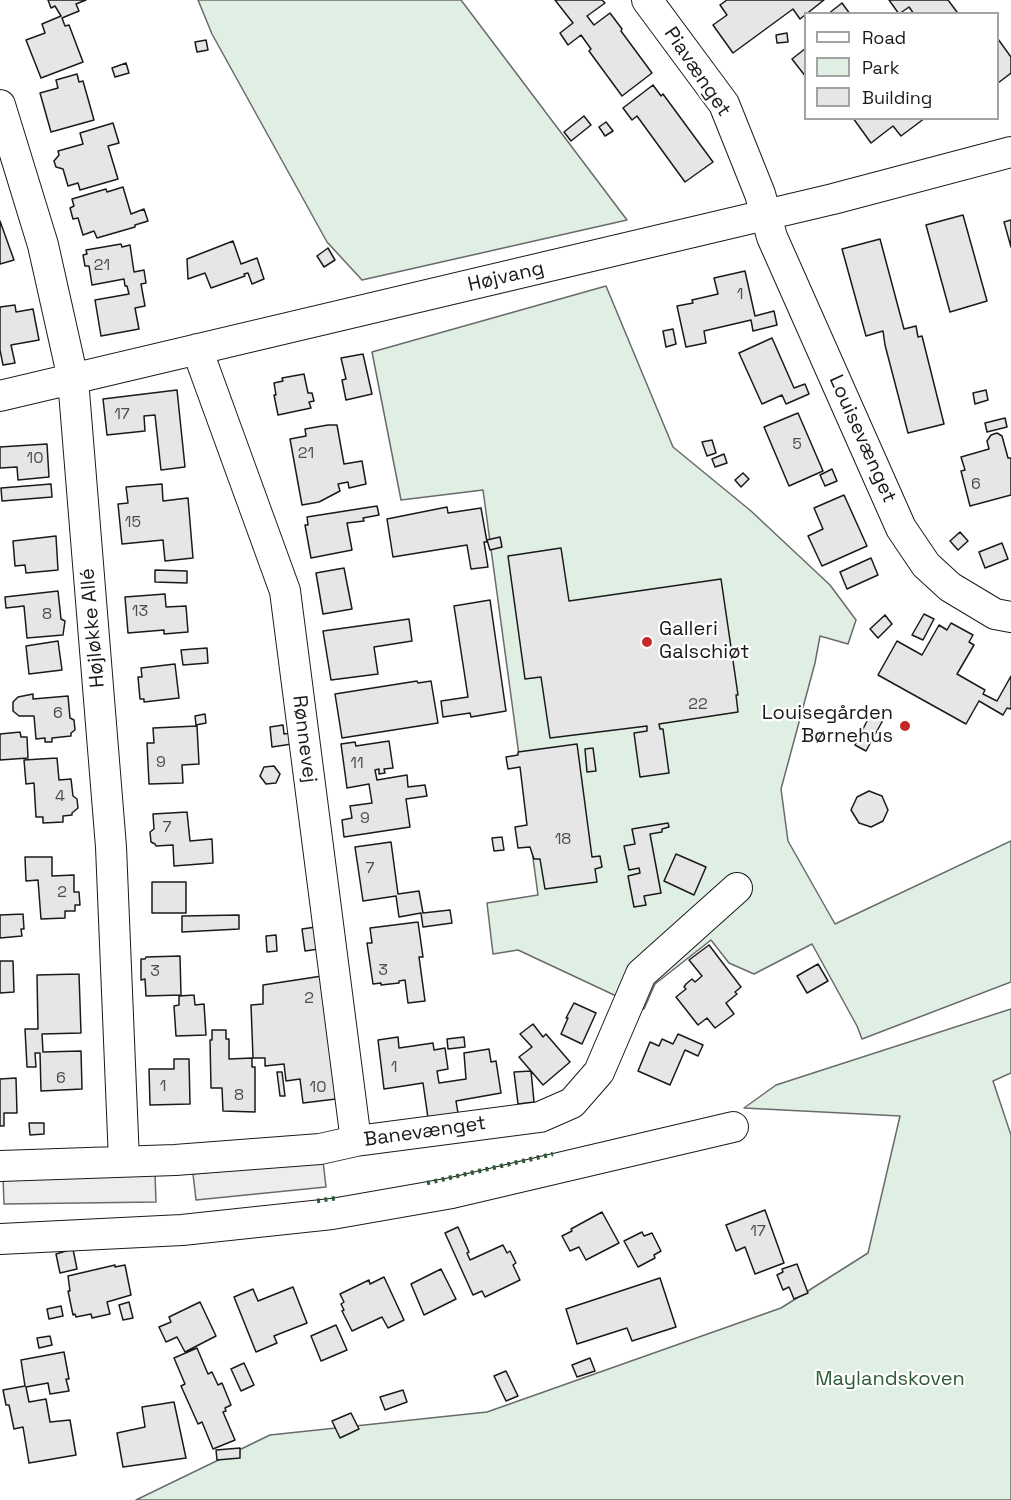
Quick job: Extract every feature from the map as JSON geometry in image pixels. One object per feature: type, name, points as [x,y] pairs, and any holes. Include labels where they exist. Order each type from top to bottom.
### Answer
[{"type":"street","name":"Piavænget","points":[[647,0],[724,104],[760,194],[766,215]]},
{"type":"street","name":"Højløkke Allé","points":[[0,105],[43,245],[73,379],[111,847],[124,1161]]},
{"type":"street","name":"Højvang","points":[[0,396],[766,215],[1011,152]]},
{"type":"street","name":"Louisevænget","points":[[766,215],[772,237],[901,528],[927,565],[950,587],[995,614],[1011,617]]},
{"type":"street","name":"Rønnevej","points":[[197,349],[285,591],[356,1142]]},
{"type":"street","name":"Banevænget","points":[[0,1166],[175,1160],[320,1149],[540,1117],[572,1103],[599,1072],[641,974],[737,888]]},
{"type":"street","points":[[0,1239],[182,1230],[332,1214],[452,1193],[733,1127]]},
{"type":"green space","points":[[198,0],[461,0],[627,220],[362,280],[327,242],[212,34]]},
{"type":"green space","name":"Galleri Galschiøt","points":[[606,286],[673,447],[751,511],[830,585],[856,620],[848,644],[820,636],[815,663],[781,789],[788,841],[835,924],[1011,841],[1011,982],[862,1039],[812,944],[754,974],[729,963],[711,940],[655,984],[644,1009],[518,950],[493,954],[487,903],[538,895],[483,490],[401,500],[372,352]]},
{"type":"green space","name":"Maylandskoven","points":[[1011,1009],[1011,1073],[993,1081],[1011,1135],[1011,1500],[136,1500],[270,1435],[487,1412],[781,1308],[868,1253],[900,1116],[744,1108],[776,1085]]},
{"type":"shaded area","points":[[323,1161],[326,1187],[196,1200],[193,1174]]},
{"type":"shaded area","points":[[155,1174],[156,1202],[4,1204],[3,1176]]},
{"type":"building","points":[[48,0],[86,0],[76,4],[79,11],[62,18],[65,26],[69,25],[83,62],[41,78],[26,40],[45,33],[42,24],[61,16],[55,6],[51,8]]},
{"type":"building","points":[[555,0],[602,0],[605,3],[587,16],[594,25],[610,13],[652,73],[622,96],[589,51],[591,49],[581,35],[568,45],[560,33],[573,23]]},
{"type":"building","points":[[727,0],[824,0],[809,12],[804,12],[804,16],[800,19],[793,9],[733,53],[713,25],[727,15],[720,5]]},
{"type":"building","points":[[889,0],[948,0],[957,12],[913,12],[909,7],[898,12]]},
{"type":"building","points":[[842,3],[849,12],[831,12]]},
{"type":"building","points":[[787,33],[788,42],[777,43],[776,35]]},
{"type":"building","points":[[206,40],[208,50],[197,52],[195,42]]},
{"type":"building","points":[[999,40],[1011,57],[1011,73],[999,82]]},
{"type":"building","points":[[804,50],[804,74],[792,59]]},
{"type":"building","points":[[126,63],[129,73],[115,77],[112,68]]},
{"type":"building","points":[[77,74],[79,82],[83,81],[94,120],[51,132],[40,93],[58,88],[56,80]]},
{"type":"building","points":[[653,85],[661,96],[663,94],[713,162],[685,182],[637,116],[632,120],[623,108]]},
{"type":"building","points":[[584,116],[591,125],[571,141],[564,132]]},
{"type":"building","points":[[854,120],[922,120],[901,136],[893,126],[871,143]]},
{"type":"building","points":[[606,122],[613,131],[605,136],[599,127]]},
{"type":"building","points":[[113,123],[119,143],[108,146],[118,179],[80,190],[78,183],[68,186],[63,169],[56,167],[54,161],[59,155],[58,151],[83,144],[80,133]]},
{"type":"building","points":[[123,187],[131,214],[144,209],[148,221],[97,238],[94,231],[83,235],[78,218],[73,219],[70,208],[74,206],[72,199],[106,189],[107,192]]},
{"type":"building","points":[[963,215],[987,301],[950,312],[926,225]]},
{"type":"building","points":[[1011,220],[1011,247],[1004,222]]},
{"type":"building","points":[[0,221],[14,260],[0,264]]},
{"type":"building","points":[[880,239],[904,329],[916,326],[918,337],[922,336],[944,424],[908,433],[883,331],[866,336],[842,249]]},
{"type":"building","points":[[233,241],[241,264],[257,258],[264,279],[252,284],[248,273],[211,288],[205,273],[188,279],[187,259]]},
{"type":"building","points":[[121,244],[122,247],[130,245],[134,272],[144,270],[146,283],[141,284],[145,306],[135,308],[139,329],[101,336],[95,300],[129,294],[124,279],[92,285],[89,266],[85,266],[83,255],[87,254],[86,250]]},
{"type":"building","points":[[328,248],[335,260],[324,267],[317,256]]},
{"type":"building","points":[[745,271],[755,316],[774,311],[777,325],[753,331],[751,320],[704,331],[706,343],[686,347],[677,306],[718,294],[714,278]]},
{"type":"building","points":[[15,305],[16,312],[33,309],[39,340],[11,345],[15,363],[3,365],[0,350],[0,307]]},
{"type":"building","points":[[673,329],[676,344],[666,347],[663,331]]},
{"type":"building","points":[[772,338],[794,388],[805,384],[809,394],[786,404],[782,395],[762,404],[739,353]]},
{"type":"building","points":[[363,354],[372,394],[346,400],[342,380],[346,379],[341,358]]},
{"type":"building","points":[[304,374],[308,393],[312,393],[314,401],[309,402],[311,408],[278,415],[274,383],[283,381],[282,378]]},
{"type":"building","points":[[177,390],[185,467],[161,470],[155,415],[144,416],[145,431],[107,435],[103,399]]},
{"type":"building","points":[[986,390],[988,400],[975,404],[973,393]]},
{"type":"building","points":[[798,413],[823,471],[789,486],[764,427]]},
{"type":"building","points":[[1005,418],[1007,427],[987,432],[985,423]]},
{"type":"building","points":[[337,425],[344,464],[362,461],[366,484],[349,488],[348,482],[338,484],[340,491],[319,502],[302,505],[290,439],[306,436],[305,429]]},
{"type":"building","points":[[997,433],[1002,436],[1008,458],[1011,458],[1011,495],[970,506],[961,471],[965,470],[961,457],[989,449],[987,441],[991,435]]},
{"type":"building","points":[[712,440],[716,453],[707,456],[702,442]]},
{"type":"building","points":[[47,444],[49,477],[18,480],[17,467],[0,468],[0,447]]},
{"type":"building","points":[[724,454],[727,463],[715,467],[712,459]]},
{"type":"building","points":[[832,469],[837,481],[825,486],[820,475]]},
{"type":"building","points":[[743,473],[749,479],[741,487],[735,480]]},
{"type":"building","points":[[51,484],[52,497],[2,501],[1,488]]},
{"type":"building","points":[[162,484],[163,501],[188,498],[193,558],[165,561],[163,540],[122,544],[118,504],[128,503],[126,487]]},
{"type":"building","points":[[844,495],[867,546],[822,566],[808,536],[823,529],[814,508]]},
{"type":"building","points":[[377,506],[379,515],[363,518],[364,521],[347,523],[352,550],[311,558],[305,525],[308,525],[307,517]]},
{"type":"building","points":[[447,507],[448,513],[481,508],[487,542],[484,542],[488,567],[471,569],[467,545],[393,557],[387,519]]},
{"type":"building","points":[[960,532],[968,541],[958,550],[950,541]]},
{"type":"building","points":[[56,536],[58,570],[26,573],[25,565],[15,566],[13,541]]},
{"type":"building","points":[[500,537],[502,547],[490,550],[487,540]]},
{"type":"building","points":[[1002,543],[1008,559],[985,568],[979,552]]},
{"type":"building","points":[[561,548],[569,601],[721,579],[738,695],[736,695],[738,712],[659,724],[660,729],[663,729],[669,773],[640,777],[634,733],[647,731],[647,726],[550,738],[541,677],[525,679],[508,556]]},
{"type":"building","points":[[871,558],[878,575],[847,589],[840,572]]},
{"type":"building","points":[[344,568],[352,609],[323,614],[316,573]]},
{"type":"building","points":[[155,570],[187,571],[187,583],[155,582]]},
{"type":"building","points":[[58,591],[61,619],[65,621],[63,635],[27,638],[24,606],[6,608],[5,597]]},
{"type":"building","points":[[165,594],[166,607],[186,606],[188,632],[164,634],[164,630],[128,633],[125,597]]},
{"type":"building","points":[[490,600],[506,711],[471,717],[470,713],[443,717],[441,701],[468,697],[454,606]]},
{"type":"building","points":[[924,614],[934,619],[923,640],[912,635]]},
{"type":"building","points":[[885,615],[892,624],[878,638],[870,629]]},
{"type":"building","points":[[409,619],[412,641],[374,647],[378,674],[331,680],[323,631]]},
{"type":"building","points":[[951,623],[973,635],[969,642],[974,645],[957,674],[985,690],[983,694],[997,701],[1011,676],[1011,709],[1007,708],[1003,715],[979,701],[966,724],[878,675],[897,641],[922,655],[939,625],[947,630]]},
{"type":"building","points":[[58,641],[62,670],[29,674],[26,646]]},
{"type":"building","points":[[207,648],[208,663],[183,665],[181,650]]},
{"type":"building","points":[[175,664],[179,698],[144,702],[144,699],[140,699],[138,677],[142,677],[141,668]]},
{"type":"building","points":[[417,681],[418,683],[431,681],[438,723],[342,738],[335,694]]},
{"type":"building","points":[[33,694],[33,699],[68,696],[70,718],[74,720],[75,730],[71,736],[52,738],[52,742],[45,742],[45,738],[36,739],[34,716],[19,716],[13,711],[13,702],[18,697]]},
{"type":"building","points":[[871,713],[883,720],[866,751],[855,745]]},
{"type":"building","points":[[205,714],[206,723],[196,725],[195,716]]},
{"type":"building","points":[[283,725],[284,734],[291,733],[292,744],[272,747],[270,727]]},
{"type":"building","points":[[197,726],[199,764],[182,765],[183,783],[149,784],[147,743],[154,743],[153,728]]},
{"type":"building","points":[[20,732],[21,737],[27,737],[28,758],[0,760],[0,734]]},
{"type":"building","points":[[389,741],[393,768],[384,769],[385,773],[379,774],[379,769],[375,770],[377,780],[407,775],[408,787],[425,785],[427,796],[406,799],[410,827],[344,837],[342,820],[352,818],[350,806],[372,803],[369,784],[347,788],[341,744],[355,742],[356,746]]},
{"type":"building","points":[[577,744],[592,857],[600,856],[602,867],[595,869],[597,882],[545,889],[540,859],[534,859],[530,847],[518,848],[515,827],[527,825],[520,767],[508,769],[506,757],[518,755],[518,752]]},
{"type":"building","points":[[593,748],[596,771],[587,772],[585,749]]},
{"type":"building","points":[[57,758],[59,780],[71,779],[73,796],[77,799],[78,808],[72,815],[63,816],[63,822],[43,823],[43,817],[36,817],[34,783],[26,784],[24,760]]},
{"type":"building","points":[[274,766],[280,774],[276,783],[266,784],[260,776],[264,767]]},
{"type":"building","points":[[869,791],[882,796],[888,810],[883,821],[871,827],[859,823],[851,810],[857,797]]},
{"type":"building","points":[[187,812],[190,841],[212,839],[213,863],[174,866],[173,845],[156,846],[151,842],[150,832],[154,829],[153,814]]},
{"type":"building","points":[[668,823],[669,827],[662,829],[662,832],[650,834],[661,893],[644,896],[646,905],[634,907],[628,876],[640,873],[639,868],[629,870],[624,846],[635,844],[632,829]]},
{"type":"building","points":[[502,837],[504,850],[494,851],[492,838]]},
{"type":"building","points":[[391,842],[398,894],[419,891],[423,913],[450,910],[452,923],[423,927],[421,913],[399,917],[396,896],[363,901],[355,847]]},
{"type":"building","points":[[676,854],[706,867],[694,895],[664,881]]},
{"type":"building","points":[[25,857],[52,857],[52,876],[74,875],[74,892],[79,892],[80,905],[75,905],[75,911],[65,911],[65,918],[41,919],[38,880],[26,881]]},
{"type":"building","points":[[152,882],[186,882],[186,913],[152,913]]},
{"type":"building","points":[[23,914],[22,936],[0,938],[0,915]]},
{"type":"building","points":[[239,915],[239,929],[182,932],[182,916]]},
{"type":"building","points":[[418,922],[423,957],[419,957],[425,1001],[408,1003],[405,980],[399,983],[373,984],[367,943],[372,943],[370,928]]},
{"type":"building","points":[[316,927],[319,949],[305,951],[302,929]]},
{"type":"building","points":[[276,935],[277,951],[267,952],[266,936]]},
{"type":"building","points":[[709,945],[741,987],[735,992],[737,994],[726,1003],[734,1014],[715,1028],[707,1018],[698,1025],[676,997],[686,989],[684,987],[692,979],[695,982],[702,976],[689,960]]},
{"type":"building","points":[[180,956],[181,995],[146,996],[145,979],[141,980],[141,959]]},
{"type":"building","points":[[0,961],[13,961],[14,992],[0,993]]},
{"type":"building","points":[[818,964],[828,981],[807,993],[797,976]]},
{"type":"building","points":[[79,974],[81,1033],[42,1034],[43,1052],[81,1051],[82,1089],[41,1091],[40,1053],[35,1053],[36,1067],[27,1067],[25,1029],[38,1029],[37,975]]},
{"type":"building","points":[[322,976],[336,1099],[303,1103],[300,1079],[286,1081],[284,1064],[265,1066],[265,1058],[253,1058],[251,1005],[263,1004],[263,985]]},
{"type":"building","points":[[194,995],[195,1005],[204,1004],[206,1035],[176,1036],[174,1006],[179,1005],[179,996]]},
{"type":"building","points":[[574,1003],[596,1013],[582,1044],[561,1034]]},
{"type":"building","points":[[533,1024],[543,1037],[546,1034],[570,1062],[543,1085],[519,1057],[532,1047],[520,1034]]},
{"type":"building","points":[[212,1030],[226,1030],[226,1039],[229,1039],[229,1059],[252,1058],[252,1067],[255,1067],[255,1112],[223,1111],[222,1088],[211,1088],[210,1040],[212,1040]]},
{"type":"building","points":[[678,1034],[703,1045],[698,1056],[685,1050],[670,1085],[638,1071],[650,1042],[659,1046],[662,1039],[673,1044]]},
{"type":"building","points":[[398,1037],[399,1048],[433,1043],[434,1050],[445,1048],[448,1069],[437,1071],[439,1083],[466,1079],[464,1053],[489,1049],[491,1062],[496,1061],[501,1093],[456,1101],[458,1113],[428,1118],[423,1083],[384,1089],[378,1040]]},
{"type":"building","points":[[464,1037],[465,1047],[448,1049],[447,1039]]},
{"type":"building","points":[[174,1059],[189,1059],[190,1104],[150,1105],[149,1069],[174,1069]]},
{"type":"building","points":[[531,1071],[534,1102],[518,1104],[514,1072]]},
{"type":"building","points":[[277,1072],[282,1072],[285,1096],[280,1096]]},
{"type":"building","points":[[16,1078],[17,1113],[4,1113],[4,1126],[0,1126],[0,1079]]},
{"type":"building","points":[[29,1123],[44,1123],[44,1134],[30,1135]]},
{"type":"building","points":[[765,1210],[784,1263],[755,1274],[745,1247],[736,1251],[726,1225]]},
{"type":"building","points":[[602,1212],[619,1243],[586,1260],[579,1247],[570,1251],[562,1236]]},
{"type":"building","points":[[458,1227],[470,1260],[503,1245],[507,1253],[510,1251],[516,1263],[513,1265],[520,1280],[485,1297],[482,1291],[473,1295],[445,1233]]},
{"type":"building","points":[[642,1232],[644,1236],[652,1233],[661,1251],[654,1255],[655,1258],[638,1267],[624,1241]]},
{"type":"building","points":[[73,1249],[77,1269],[60,1273],[56,1254]]},
{"type":"building","points":[[797,1264],[808,1293],[794,1299],[789,1287],[783,1290],[777,1275],[783,1272],[782,1269]]},
{"type":"building","points":[[115,1265],[115,1267],[125,1265],[131,1295],[107,1302],[110,1314],[92,1318],[91,1314],[76,1317],[75,1314],[73,1315],[68,1291],[70,1291],[68,1276]]},
{"type":"building","points":[[441,1269],[456,1299],[424,1315],[411,1284]]},
{"type":"building","points":[[384,1277],[404,1320],[388,1328],[382,1317],[352,1331],[342,1311],[344,1310],[341,1304],[344,1302],[340,1294],[369,1280],[370,1284]]},
{"type":"building","points":[[660,1278],[676,1327],[632,1341],[627,1328],[577,1344],[566,1309]]},
{"type":"building","points":[[293,1287],[307,1323],[274,1336],[277,1343],[256,1352],[234,1297],[253,1289],[258,1301]]},
{"type":"building","points":[[129,1302],[133,1318],[123,1320],[119,1305]]},
{"type":"building","points":[[200,1302],[216,1336],[185,1352],[177,1337],[166,1342],[159,1327],[171,1322],[169,1317]]},
{"type":"building","points":[[61,1306],[63,1316],[49,1319],[47,1309]]},
{"type":"building","points":[[336,1325],[347,1350],[321,1361],[311,1336]]},
{"type":"building","points":[[50,1336],[52,1345],[39,1348],[37,1338]]},
{"type":"building","points":[[197,1348],[208,1374],[212,1372],[218,1385],[222,1383],[231,1405],[223,1412],[235,1440],[213,1449],[202,1422],[198,1424],[181,1386],[185,1384],[174,1358]]},
{"type":"building","points":[[64,1352],[69,1391],[50,1394],[48,1383],[26,1387],[29,1402],[46,1399],[50,1422],[70,1420],[76,1455],[29,1463],[23,1427],[14,1429],[3,1390],[25,1386],[21,1360]]},
{"type":"building","points":[[590,1358],[595,1371],[577,1377],[572,1365]]},
{"type":"building","points":[[244,1363],[254,1385],[241,1391],[231,1369]]},
{"type":"building","points":[[506,1371],[518,1396],[506,1401],[494,1376]]},
{"type":"building","points":[[403,1390],[407,1402],[385,1410],[380,1397]]},
{"type":"building","points":[[174,1402],[186,1458],[123,1467],[117,1433],[145,1427],[142,1407]]},
{"type":"building","points":[[351,1413],[359,1429],[340,1438],[332,1421]]},
{"type":"building","points":[[240,1448],[240,1458],[217,1460],[216,1450]]},
{"type":"hedge","points":[[427,1183],[553,1154]]},
{"type":"hedge","points":[[317,1201],[336,1198]]},
{"type":"place","name":"Galleri Galschiøt","points":[[647,642]]},
{"type":"place","name":"Louisegården Børnehus","points":[[905,726]]}]
